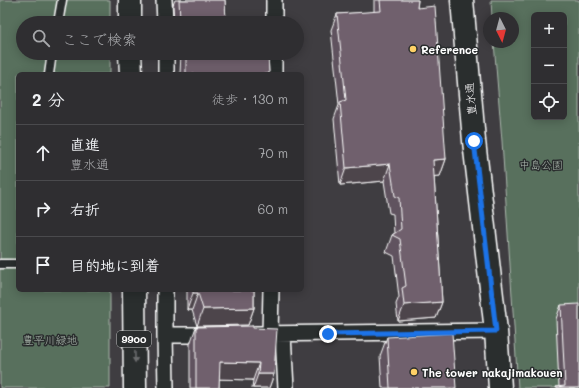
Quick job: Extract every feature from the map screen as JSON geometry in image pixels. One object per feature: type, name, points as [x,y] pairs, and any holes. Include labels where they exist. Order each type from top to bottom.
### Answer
[{"type":"street","points":[[130,0],[130,16]]},
{"type":"street","points":[[164,0],[165,16]]},
{"type":"street","points":[[274,0],[274,16]]},
{"type":"street","name":"豊水通","points":[[462,0],[474,141],[496,331],[500,388]]},
{"type":"street","points":[[130,60],[131,72]]},
{"type":"street","points":[[166,60],[166,72]]},
{"type":"street","points":[[274,60],[274,72]]},
{"type":"street","name":"9900","points":[[134,292],[135,388]]},
{"type":"street","points":[[165,292],[166,388]]},
{"type":"street","points":[[271,292],[286,388]]},
{"type":"street","points":[[240,335],[496,331]]},
{"type":"street","points":[[165,335],[225,335]]},
{"type":"lane","points":[[59,16],[62,0]]},
{"type":"lane","points":[[49,72],[51,60]]},
{"type":"lane","points":[[0,264],[16,264]]},
{"type":"green space","name":"豊平川緑地","points":[[0,0],[110,0],[110,16],[16,16],[16,60],[110,60],[110,72],[16,72],[16,292],[110,292],[110,388],[0,388]]},
{"type":"green space","name":"中島公園","points":[[491,0],[579,0],[579,388],[518,388],[494,48],[519,48],[519,12],[492,12]]},
{"type":"building","points":[[179,0],[225,0],[226,16],[180,16]]},
{"type":"building","points":[[380,0],[418,0],[417,8],[435,6],[446,159],[433,160],[442,302],[404,305],[402,288],[406,286],[400,239],[392,235],[401,229],[399,198],[395,196],[390,164],[346,168],[340,102],[346,100],[337,14],[381,11]]},
{"type":"building","points":[[186,60],[268,60],[269,72],[186,72]]},
{"type":"building","points":[[254,292],[254,308],[203,309],[198,293],[193,293]]},
{"type":"building","points":[[579,304],[579,388],[557,388],[556,387],[565,386],[561,305]]},
{"type":"building","points":[[253,326],[253,328],[277,329],[274,374],[258,374],[259,363],[220,362],[219,388],[196,388],[196,327]]},
{"type":"building","points":[[452,333],[456,388],[390,388],[387,337]]},
{"type":"place","name":"Reference","points":[[413,49]]},
{"type":"place","name":"The tower nakajimakouen","points":[[414,372]]},
{"type":"route","points":[[328,334],[496,331],[474,141]]}]
